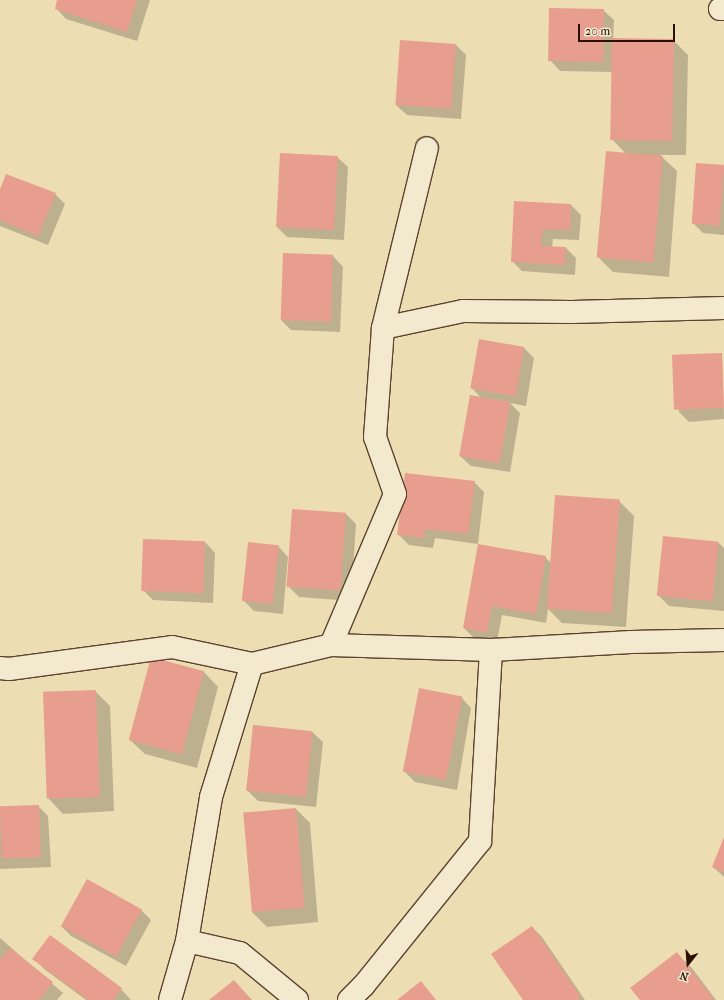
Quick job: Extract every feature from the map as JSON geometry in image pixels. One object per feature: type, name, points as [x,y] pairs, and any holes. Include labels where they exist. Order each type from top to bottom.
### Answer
[{"type":"street","points":[[331,645],[395,494],[375,437],[384,328],[427,148]]},
{"type":"street","points":[[384,328],[462,310],[572,312],[724,308]]},
{"type":"street","points":[[0,668],[9,669],[172,647],[252,664],[331,645],[491,650],[631,642],[724,640]]},
{"type":"street","points":[[349,1000],[364,985],[480,841],[491,650]]},
{"type":"street","points":[[170,1000],[186,941],[211,797],[252,664]]},
{"type":"street","points":[[186,941],[240,953],[297,1000]]},
{"type":"building","points":[[57,0],[137,0],[127,32],[55,9]]},
{"type":"building","points":[[549,8],[604,9],[603,62],[548,61]]},
{"type":"building","points":[[612,38],[674,39],[672,141],[610,140]]},
{"type":"building","points":[[400,40],[456,44],[451,109],[395,105]]},
{"type":"building","points":[[606,151],[663,156],[653,263],[597,258]]},
{"type":"building","points":[[280,153],[338,156],[334,230],[276,227]]},
{"type":"building","points":[[696,163],[724,165],[720,226],[692,224]]},
{"type":"building","points":[[6,174],[56,193],[38,236],[0,220],[0,189]]},
{"type":"building","points":[[514,201],[571,204],[570,230],[543,229],[541,246],[566,247],[565,265],[511,262]]},
{"type":"building","points":[[283,253],[333,255],[331,322],[281,320]]},
{"type":"building","points":[[479,339],[524,347],[516,396],[470,388]]},
{"type":"building","points":[[722,353],[724,408],[674,410],[672,355]]},
{"type":"building","points":[[470,395],[510,402],[500,463],[459,456]]},
{"type":"building","points":[[405,473],[475,481],[468,534],[425,529],[424,538],[397,535]]},
{"type":"building","points":[[555,495],[620,500],[612,613],[547,609]]},
{"type":"building","points":[[292,509],[346,513],[340,591],[287,587]]},
{"type":"building","points":[[663,536],[719,542],[712,602],[657,596]]},
{"type":"building","points":[[143,539],[205,541],[203,593],[141,591]]},
{"type":"building","points":[[248,542],[279,545],[273,604],[242,601]]},
{"type":"building","points":[[478,544],[546,556],[536,614],[492,606],[487,633],[463,628]]},
{"type":"building","points":[[151,657],[204,671],[182,754],[129,740]]},
{"type":"building","points":[[419,688],[462,696],[446,780],[403,771]]},
{"type":"building","points":[[96,690],[100,797],[47,799],[43,692]]},
{"type":"building","points":[[253,725],[313,731],[306,797],[246,791]]},
{"type":"building","points":[[39,805],[41,857],[2,858],[0,806]]},
{"type":"building","points":[[296,808],[305,908],[252,912],[243,813]]},
{"type":"building","points":[[724,837],[724,872],[712,867]]},
{"type":"building","points":[[87,879],[142,910],[116,957],[61,926]]},
{"type":"building","points":[[532,926],[581,997],[577,1000],[523,1000],[491,954]]},
{"type":"building","points":[[50,935],[122,988],[113,1000],[88,1000],[32,959]]},
{"type":"building","points":[[10,948],[53,982],[39,1000],[0,1000],[0,960]]},
{"type":"building","points":[[677,952],[714,1000],[640,1000],[630,988]]},
{"type":"building","points":[[234,980],[251,1000],[209,1000]]},
{"type":"building","points":[[421,981],[436,1000],[397,1000]]}]
